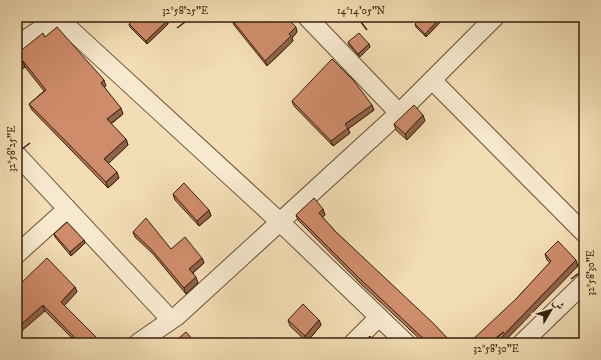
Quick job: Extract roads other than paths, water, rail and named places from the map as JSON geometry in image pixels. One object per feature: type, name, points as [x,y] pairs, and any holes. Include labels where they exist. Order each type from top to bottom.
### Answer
[{"type":"street","points":[[17,45],[59,17],[280,222],[406,343]]},
{"type":"street","points":[[307,17],[398,113]]},
{"type":"street","points":[[138,343],[171,320],[280,222],[398,113],[495,17]]},
{"type":"street","points":[[432,80],[584,233]]},
{"type":"street","points":[[17,155],[171,320]]},
{"type":"street","points":[[17,254],[67,209]]},
{"type":"street","points":[[522,343],[584,283]]},
{"type":"street","points":[[353,343],[379,317]]}]
